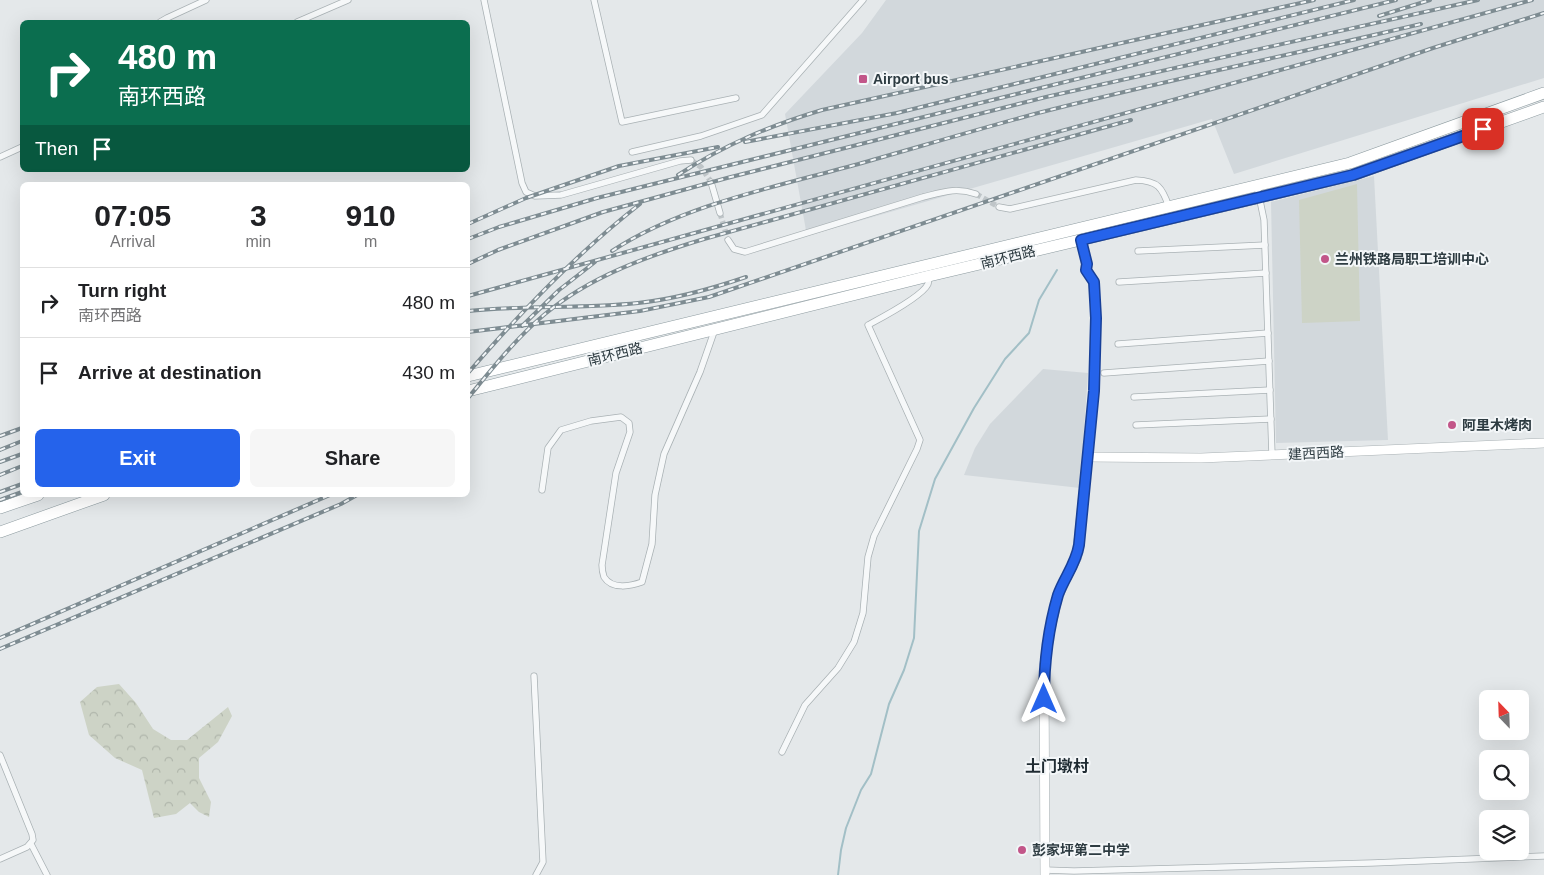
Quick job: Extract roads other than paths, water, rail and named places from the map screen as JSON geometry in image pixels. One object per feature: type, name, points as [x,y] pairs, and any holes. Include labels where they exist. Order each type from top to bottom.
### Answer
[{"type":"highway","name":"南环西路","points":[[470,390],[1081,240],[1258,192],[1350,163],[1544,93]]},
{"type":"highway","name":"南环西路","points":[[470,376],[1169,207],[1353,175],[1544,108]]},
{"type":"highway","points":[[0,508],[32,497]]},
{"type":"highway","points":[[0,532],[98,497]]},
{"type":"street","points":[[164,20],[206,0]]},
{"type":"street","points":[[302,20],[348,0]]},
{"type":"street","points":[[484,0],[522,182],[526,192],[535,196],[561,195],[680,161],[692,160]]},
{"type":"street","points":[[594,0],[622,122],[736,98]]},
{"type":"street","points":[[632,152],[701,136],[762,115],[863,0]]},
{"type":"street","points":[[0,157],[20,148]]},
{"type":"street","points":[[999,207],[1010,209],[1136,180],[1146,181],[1160,188],[1169,207]]},
{"type":"street","points":[[711,182],[720,213]]},
{"type":"street","points":[[728,240],[734,249],[744,252],[923,196],[962,189],[976,194]]},
{"type":"street","points":[[1258,192],[1264,220],[1272,455]]},
{"type":"street","points":[[1081,240],[1087,264],[1086,270],[1094,282],[1096,318],[1094,391],[1077,557],[1058,596],[1044,668],[1045,873],[1544,856]]},
{"type":"street","points":[[1138,251],[1265,245]]},
{"type":"street","points":[[1119,282],[1266,273]]},
{"type":"street","points":[[782,752],[805,704],[838,668],[854,642],[863,613],[868,557],[874,536],[920,440],[868,326],[924,289],[929,283],[929,276]]},
{"type":"street","points":[[542,490],[548,448],[561,430],[591,421],[621,417],[629,423],[630,432],[616,473],[602,565],[604,577],[610,583],[623,587],[642,582],[652,544],[655,494],[664,454],[700,372],[715,329]]},
{"type":"street","points":[[1118,344],[1268,333]]},
{"type":"street","points":[[1104,373],[1269,361]]},
{"type":"street","points":[[1134,397],[1270,390]]},
{"type":"street","points":[[1136,425],[1271,419]]},
{"type":"street","name":"建西西路","points":[[1087,457],[1201,458],[1544,443]]},
{"type":"street","points":[[534,676],[543,862],[536,875]]},
{"type":"street","points":[[0,755],[33,840],[27,847],[0,858]]},
{"type":"street","points":[[31,844],[46,875]]},
{"type":"waterway","points":[[838,875],[846,828],[861,790],[871,774],[889,704],[904,670],[914,638],[919,531],[935,479],[974,408],[1005,359],[1029,333],[1039,300],[1057,270]]},
{"type":"tunnel","points":[[691,160],[701,167],[711,182]]},
{"type":"tunnel","points":[[976,194],[999,207]]},
{"type":"tunnel","points":[[720,213],[728,240]]},
{"type":"railway","points":[[678,175],[712,154],[747,137],[822,110],[1314,0]]},
{"type":"railway","points":[[745,142],[897,113],[1354,0]]},
{"type":"railway","points":[[470,238],[499,227],[597,198],[1396,0]]},
{"type":"railway","points":[[1379,16],[1430,0]]},
{"type":"railway","points":[[470,263],[498,250],[603,212],[727,178],[1046,97],[1478,0]]},
{"type":"railway","points":[[470,295],[1532,0]]},
{"type":"railway","points":[[470,332],[640,311],[709,297],[1433,48],[1544,13]]},
{"type":"railway","points":[[612,251],[670,221],[733,198],[1042,112],[1421,24]]},
{"type":"railway","points":[[470,396],[514,343],[545,314],[581,289],[641,260],[704,239],[1131,120]]},
{"type":"railway","points":[[470,223],[526,198],[619,166],[718,147]]},
{"type":"railway","points":[[470,371],[508,328],[571,263],[640,204]]},
{"type":"railway","points":[[522,326],[559,290],[595,262]]},
{"type":"railway","points":[[470,311],[638,303],[693,293],[746,277]]},
{"type":"railway","points":[[0,436],[20,429]]},
{"type":"railway","points":[[0,450],[20,442]]},
{"type":"railway","points":[[0,462],[20,455]]},
{"type":"railway","points":[[0,475],[20,467]]},
{"type":"railway","points":[[0,492],[20,485]]},
{"type":"railway","points":[[0,500],[20,493]]},
{"type":"railway","points":[[0,638],[325,497]]},
{"type":"railway","points":[[0,649],[341,504],[353,497]]},
{"type":"place","name":"Airport bus","points":[[863,79]]},
{"type":"place","name":"兰州铁路局职工培训中心","points":[[1325,259]]},
{"type":"place","name":"阿里木烤肉","points":[[1452,425]]},
{"type":"place","name":"彭家坪第二中学","points":[[1022,850]]},
{"type":"district","name":"土门墩村","points":[[1057,766]]}]
